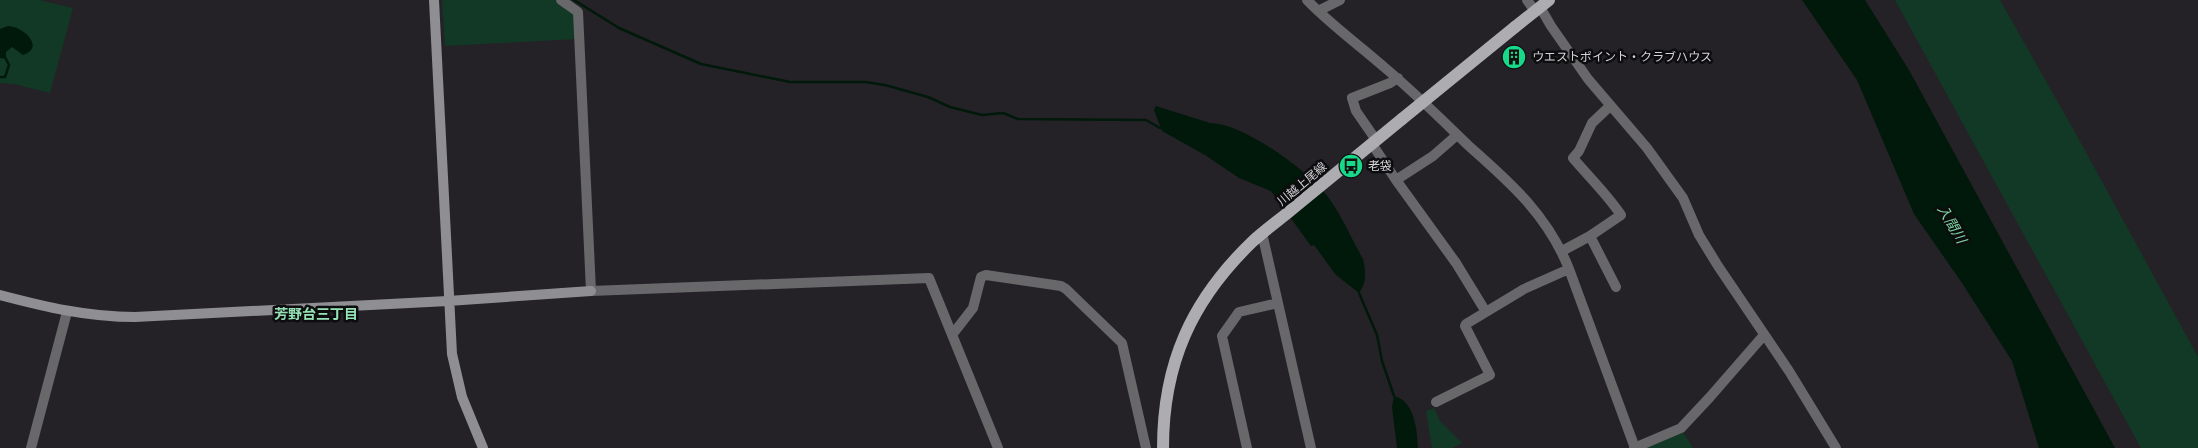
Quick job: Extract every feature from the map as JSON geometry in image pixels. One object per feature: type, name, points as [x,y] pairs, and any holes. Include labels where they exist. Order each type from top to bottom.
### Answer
[{"type":"main road","name":"川越上尾線","points":[[1163,448],[1163,416],[1170,376],[1185,334],[1214,284],[1262,233],[1543,5]]},
{"type":"street","points":[[434,0],[452,354],[462,397],[483,448]]},
{"type":"street","points":[[561,0],[578,12],[591,291]]},
{"type":"street","points":[[1307,0],[1339,31],[1398,78],[1537,212],[1562,251],[1635,448],[1681,428],[1764,335]]},
{"type":"street","points":[[1318,11],[1340,0]]},
{"type":"street","points":[[1527,0],[1543,5],[1551,26],[1610,106],[1647,148],[1678,192],[1718,266],[1789,371],[1836,448]]},
{"type":"street","points":[[1398,78],[1352,98],[1356,111],[1396,180],[1456,263],[1486,312]]},
{"type":"street","points":[[1562,251],[1590,236],[1621,215],[1608,196],[1600,190],[1573,158],[1579,151],[1592,123],[1610,106]]},
{"type":"street","points":[[1396,180],[1433,156],[1457,135]]},
{"type":"street","points":[[1262,233],[1311,448]]},
{"type":"street","points":[[1590,236],[1616,287]]},
{"type":"street","points":[[1436,402],[1490,375],[1465,326],[1524,290],[1569,269]]},
{"type":"street","points":[[952,335],[973,308],[982,277],[986,275],[1061,286],[1122,343],[1146,448]]},
{"type":"street","points":[[0,295],[67,312],[108,317],[135,317],[448,301],[591,291],[924,277],[929,278],[998,448]]},
{"type":"street","points":[[1247,448],[1222,336],[1239,312],[1278,303]]},
{"type":"street","points":[[31,448],[67,312]]},
{"type":"green space","points":[[0,0],[39,0],[73,8],[50,93],[14,84],[0,83]]},
{"type":"green space","points":[[442,0],[555,0],[574,14],[576,39],[445,46]]},
{"type":"green space","points":[[1895,0],[2000,0],[2198,357],[2198,448],[2141,448]]},
{"type":"green space","points":[[1434,408],[1440,421],[1462,443],[1452,448],[1432,448],[1426,411]]},
{"type":"green space","points":[[1683,432],[1693,448],[1647,448]]},
{"type":"water","name":"入間川","points":[[1802,0],[1865,0],[1909,70],[2115,448],[2039,448],[2012,361],[1962,283],[1914,214],[1857,80]]},
{"type":"water","points":[[8,26],[21,30],[30,38],[32,48],[29,52],[23,55],[12,47],[6,52],[6,59],[0,58],[0,29]]},
{"type":"water","points":[[1156,106],[1238,130],[1272,148],[1315,182],[1335,208],[1363,259],[1365,277],[1359,293],[1336,275],[1314,245],[1311,246],[1271,191],[1239,178],[1205,155],[1162,131],[1154,110]]},
{"type":"water","points":[[1394,396],[1401,399],[1411,410],[1416,425],[1418,448],[1397,448],[1392,407]]},
{"type":"waterway","points":[[574,0],[619,28],[701,64],[790,82],[865,82],[885,85],[928,97],[950,107],[982,115],[1003,113],[1018,119],[1146,120],[1160,128]]},
{"type":"waterway","points":[[0,77],[5,77],[9,65],[5,57]]},
{"type":"waterway","points":[[1359,293],[1377,335],[1382,361],[1394,396]]},
{"type":"place","name":"ウエストポイント・クラブハウス","points":[[1514,57]]},
{"type":"place","name":"老袋","points":[[1351,166]]},
{"type":"district","name":"芳野台三丁目","points":[[316,314]]}]
